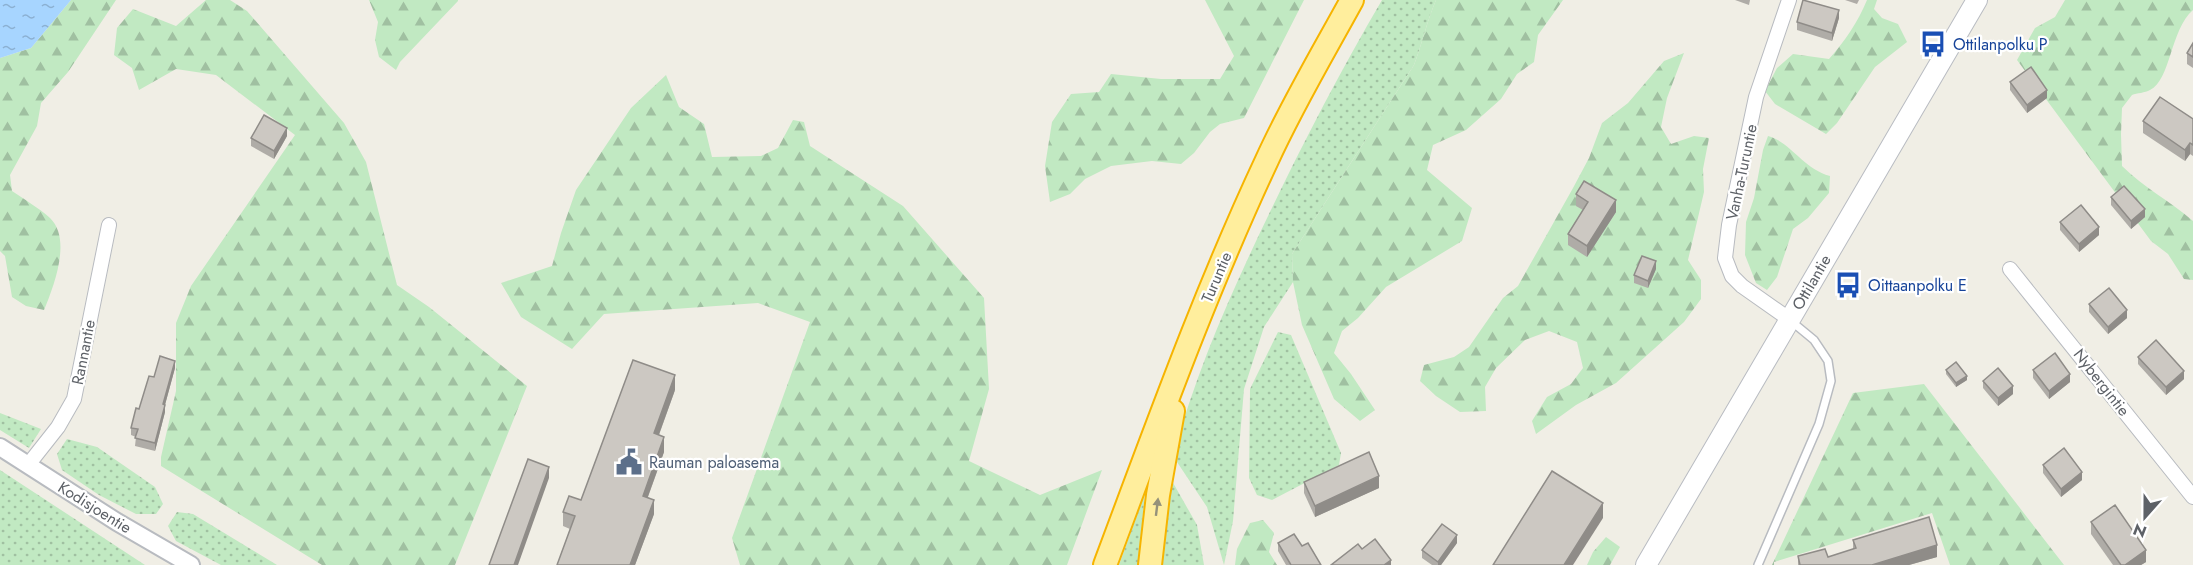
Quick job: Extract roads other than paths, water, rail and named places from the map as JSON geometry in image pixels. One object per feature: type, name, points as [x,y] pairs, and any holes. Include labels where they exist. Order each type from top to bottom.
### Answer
[{"type":"highway","name":"Turuntie","points":[[1105,565],[1183,354],[1267,159],[1352,0]]},
{"type":"highway","points":[[1150,565],[1158,495],[1183,354]]},
{"type":"main road","name":"Ottilantie","points":[[1646,565],[1977,0]]},
{"type":"street","name":"Vanha-Turuntie","points":[[1789,0],[1756,97],[1725,258],[1732,276],[1742,286],[1790,319]]},
{"type":"street","name":"Rannantie","points":[[28,465],[58,427],[74,399],[109,225]]},
{"type":"street","name":"Nybergintie","points":[[2010,269],[2193,497]]},
{"type":"street","name":"Kodisjoentie","points":[[0,447],[117,522],[191,565]]},
{"type":"lane","points":[[1758,565],[1819,424],[1830,381],[1828,361],[1814,340],[1790,319]]},
{"type":"water","points":[[0,0],[71,0],[31,48],[0,58]]},
{"type":"place","name":"Ottilanpolku P","points":[[1933,44]]},
{"type":"place","name":"Oittaanpolku E","points":[[1848,285]]},
{"type":"place","name":"Rauman paloasema","points":[[629,462]]}]
